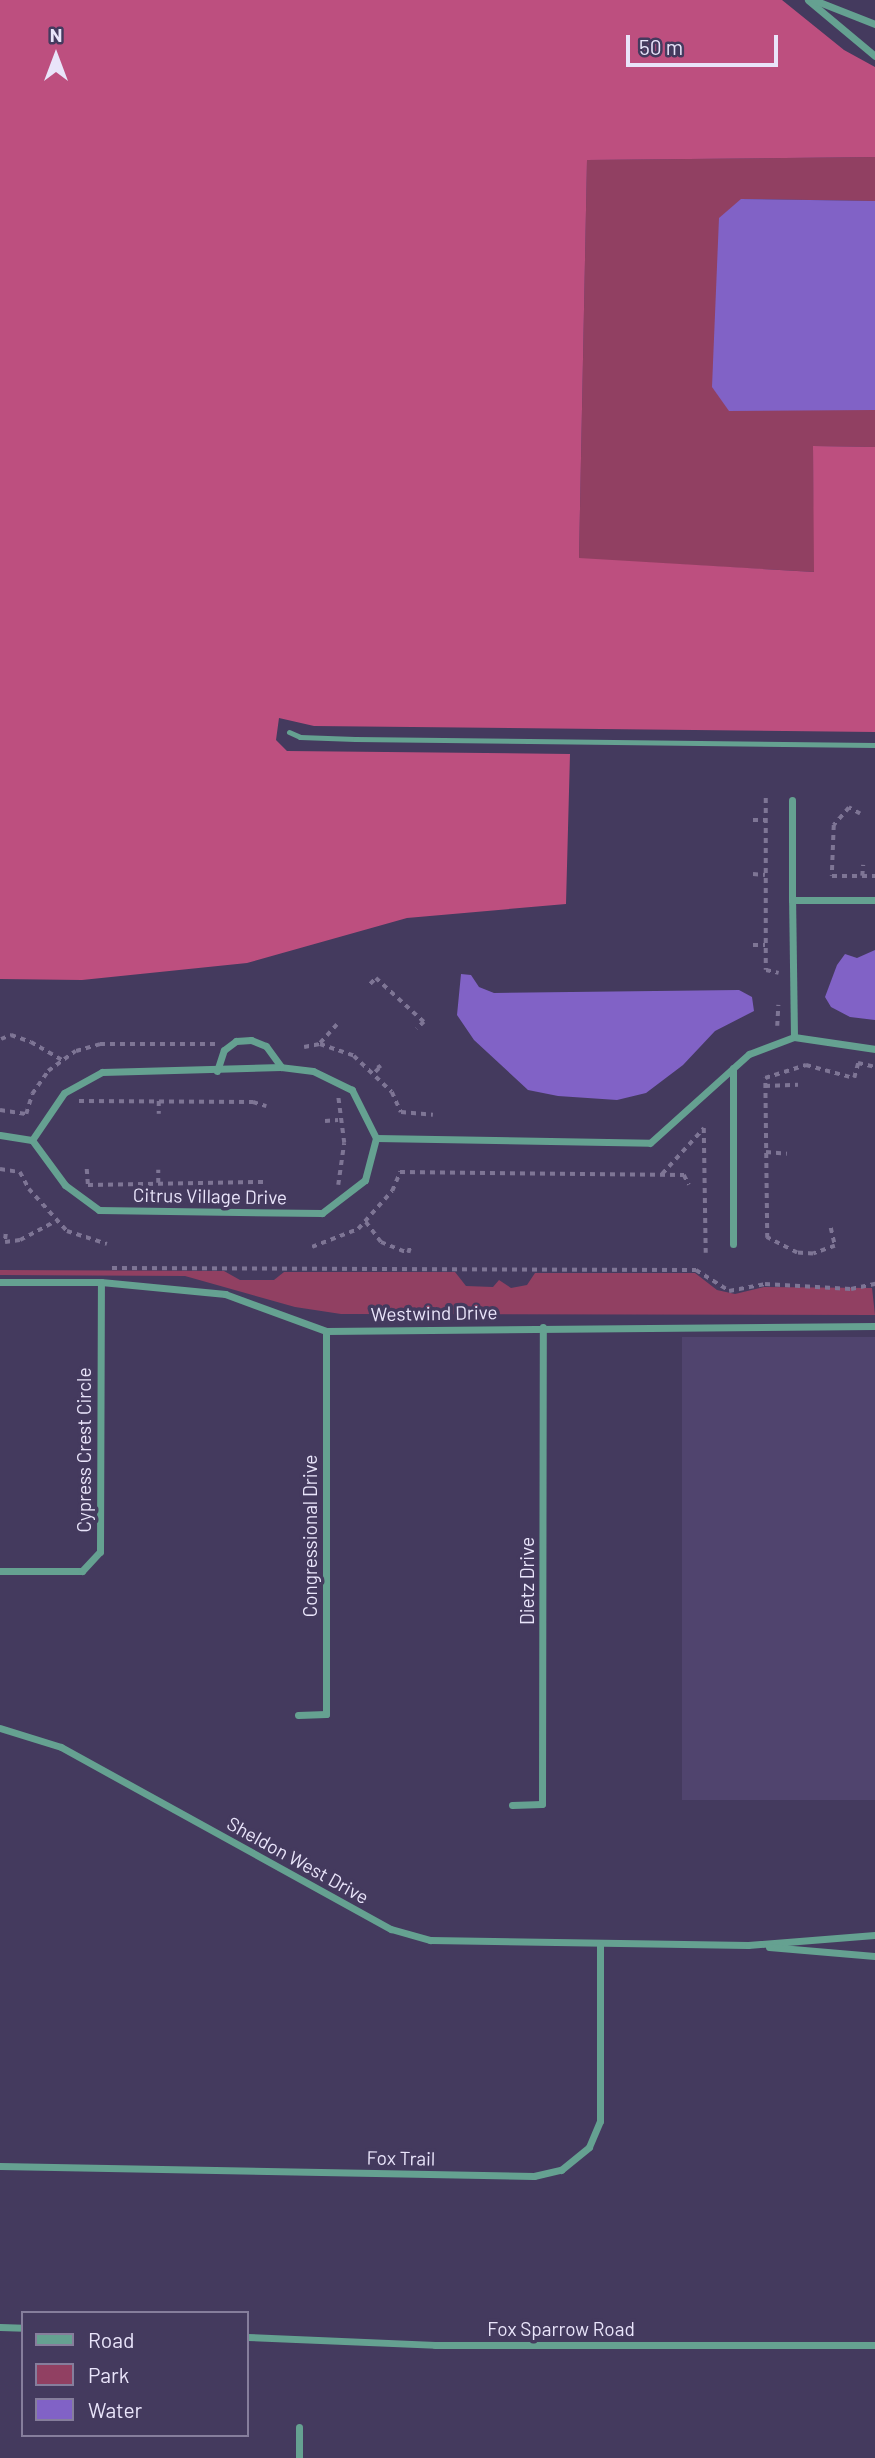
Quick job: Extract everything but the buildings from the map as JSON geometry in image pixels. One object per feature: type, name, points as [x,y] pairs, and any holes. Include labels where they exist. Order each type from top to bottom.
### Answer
[{"type":"street","points":[[808,0],[875,56]]},
{"type":"street","points":[[814,0],[875,24]]},
{"type":"street","points":[[792,800],[794,1037]]},
{"type":"street","points":[[792,900],[875,900]]},
{"type":"street","points":[[0,1135],[32,1140],[64,1093],[102,1072],[217,1071],[281,1067],[313,1071],[352,1090],[376,1138],[650,1143],[749,1054],[794,1037],[875,1049]]},
{"type":"street","points":[[217,1071],[224,1050],[236,1041],[251,1040],[266,1046],[281,1067]]},
{"type":"street","points":[[733,1068],[733,1244]]},
{"type":"street","name":"Citrus Village Drive","points":[[32,1140],[65,1185],[99,1210],[322,1213],[365,1180],[376,1138]]},
{"type":"street","name":"Westwind Drive","points":[[0,1282],[101,1282],[225,1294],[326,1331],[875,1326]]},
{"type":"street","name":"Cypress Crest Circle","points":[[0,1570],[82,1571],[100,1552],[101,1282]]},
{"type":"street","name":"Dietz Drive","points":[[512,1805],[542,1804],[543,1327]]},
{"type":"street","name":"Congressional Drive","points":[[298,1715],[326,1714],[326,1331]]},
{"type":"street","name":"Sheldon West Drive","points":[[0,1728],[61,1747],[391,1929],[430,1940],[748,1945]]},
{"type":"street","points":[[748,1945],[875,1936]]},
{"type":"street","name":"Fox Trail","points":[[0,2166],[534,2176],[561,2170],[589,2147],[600,2121],[600,1944]]},
{"type":"street","points":[[748,1945],[875,1956]]},
{"type":"street","points":[[0,2327],[21,2328]]},
{"type":"street","name":"Fox Sparrow Road","points":[[248,2337],[435,2345],[875,2345]]},
{"type":"street","points":[[299,2427],[299,2458]]},
{"type":"lane","points":[[289,732],[300,737],[355,739],[875,745]]},
{"type":"path","points":[[766,798],[766,970],[778,971],[780,976]]},
{"type":"path","points":[[860,814],[849,808],[841,814],[831,846],[832,876],[875,876]]},
{"type":"path","points":[[753,820],[766,820]]},
{"type":"path","points":[[862,876],[863,865]]},
{"type":"path","points":[[753,874],[766,874]]},
{"type":"path","points":[[753,945],[766,945]]},
{"type":"path","points":[[370,984],[376,978],[424,1022],[417,1029]]},
{"type":"path","points":[[777,1026],[778,1001]]},
{"type":"path","points":[[320,1044],[337,1024]]},
{"type":"path","points":[[1,1040],[11,1035],[31,1041],[62,1060]]},
{"type":"path","points":[[304,1046],[320,1044],[354,1056],[376,1070],[392,1092],[401,1112],[433,1115]]},
{"type":"path","points":[[782,1061],[785,1070]]},
{"type":"path","points":[[831,1228],[835,1245],[813,1254],[797,1253],[766,1238],[765,1079],[806,1065],[854,1078],[858,1063],[875,1067]]},
{"type":"path","points":[[765,1086],[798,1085]]},
{"type":"path","points":[[338,1097],[338,1120],[344,1143],[338,1191]]},
{"type":"path","points":[[79,1101],[159,1101],[266,1106]]},
{"type":"path","points":[[159,1101],[159,1114]]},
{"type":"path","points":[[325,1121],[338,1120]]},
{"type":"path","points":[[661,1175],[705,1128],[706,1253]]},
{"type":"path","points":[[766,1152],[787,1154]]},
{"type":"path","points":[[87,1168],[88,1185],[266,1182]]},
{"type":"path","points":[[0,1169],[20,1172],[67,1231],[107,1244]]},
{"type":"path","points":[[158,1170],[158,1183]]},
{"type":"path","points":[[312,1247],[334,1242],[366,1222],[392,1191],[400,1172],[684,1175],[689,1185]]},
{"type":"path","points":[[6,1234],[5,1242],[20,1240],[57,1221]]},
{"type":"path","points":[[366,1222],[381,1242],[408,1253],[411,1244]]},
{"type":"path","points":[[108,1268],[696,1270],[729,1291],[765,1284],[851,1289],[874,1286]]},
{"type":"shaded area","points":[[0,0],[782,0],[844,50],[875,67],[875,157],[587,160],[579,558],[814,572],[813,446],[875,447],[875,732],[314,726],[279,718],[276,740],[287,751],[570,754],[566,904],[407,918],[247,963],[82,980],[0,979]]},
{"type":"shaded area","points":[[682,1337],[875,1337],[875,1800],[682,1800]]},
{"type":"green space","points":[[875,157],[875,201],[741,199],[729,410],[875,410],[875,447],[813,446],[815,572],[579,559],[587,160]]},
{"type":"green space","points":[[0,1270],[224,1271],[240,1280],[274,1280],[284,1272],[455,1272],[466,1286],[493,1287],[499,1280],[511,1288],[527,1285],[535,1273],[695,1273],[717,1290],[735,1294],[764,1287],[872,1288],[875,1315],[341,1314],[295,1307],[185,1276],[0,1275]]},
{"type":"water","points":[[741,199],[875,201],[875,410],[729,411],[712,387],[719,218]]},
{"type":"water","points":[[875,950],[875,1020],[850,1017],[831,1007],[825,997],[837,965],[845,954],[857,958]]},
{"type":"water","points":[[461,974],[471,975],[479,987],[494,993],[739,990],[752,997],[754,1011],[715,1031],[683,1065],[646,1093],[617,1100],[558,1096],[528,1090],[474,1040],[457,1015]]}]
